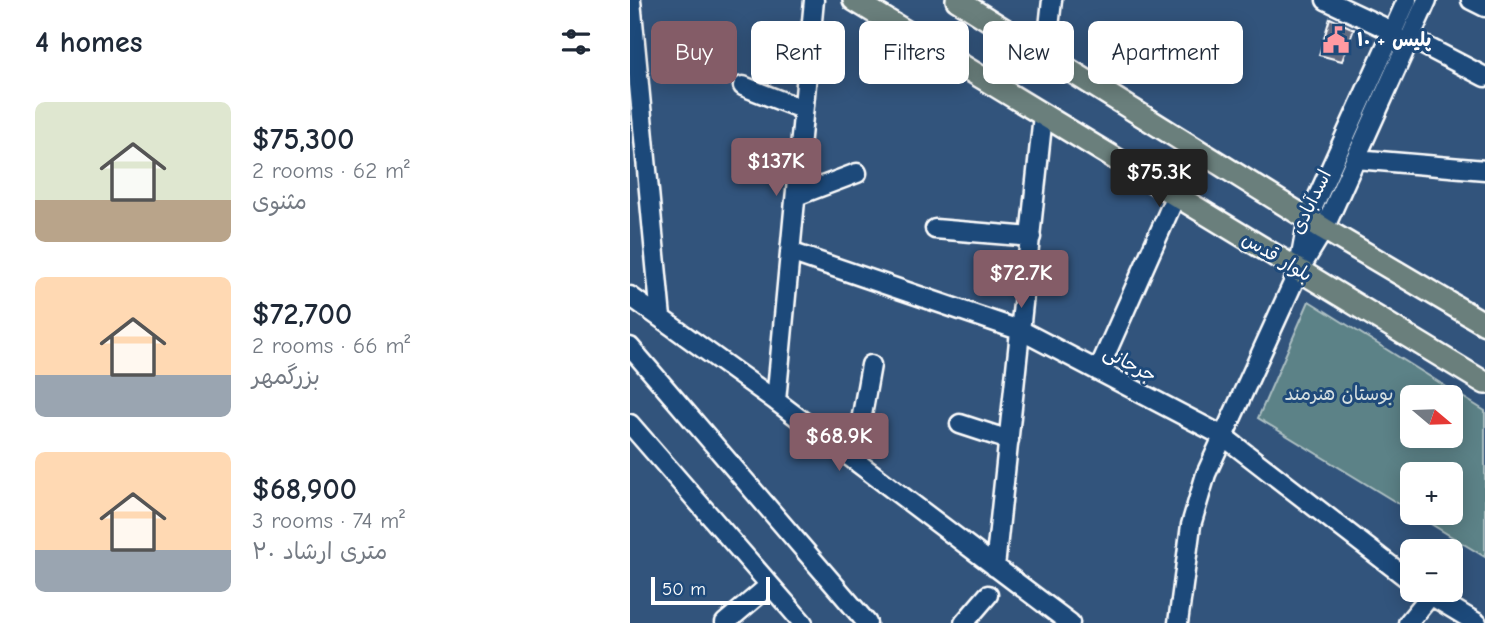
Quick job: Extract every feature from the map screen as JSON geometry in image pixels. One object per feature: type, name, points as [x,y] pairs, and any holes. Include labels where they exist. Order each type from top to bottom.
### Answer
[{"type":"main road","name":"بلوار قدس","points":[[854,0],[1485,383]]},
{"type":"main road","points":[[957,0],[991,21]]},
{"type":"main road","points":[[1074,72],[1485,324]]},
{"type":"street","points":[[631,0],[661,318]]},
{"type":"street","points":[[776,401],[814,0]]},
{"type":"street","points":[[1050,21],[1052,0]]},
{"type":"street","points":[[1326,0],[1485,77]]},
{"type":"street","name":"اسدآبادی","points":[[1316,223],[1356,159],[1402,35],[1407,0]]},
{"type":"street","name":"اسدآبادی","points":[[1178,623],[1191,525],[1206,474],[1402,35],[1427,0]]},
{"type":"street","points":[[1471,0],[1485,7]]},
{"type":"street","points":[[743,86],[802,109]]},
{"type":"street","points":[[995,567],[1043,115]]},
{"type":"street","points":[[1356,159],[1485,170]]},
{"type":"street","points":[[796,196],[857,173]]},
{"type":"street","points":[[1098,371],[1176,195]]},
{"type":"street","points":[[935,229],[1031,237]]},
{"type":"street","name":"جرجانی","points":[[790,252],[1021,331],[1223,436],[1400,573]]},
{"type":"street","points":[[630,296],[776,401],[1069,623]]},
{"type":"street","points":[[630,347],[867,623]]},
{"type":"street","points":[[854,460],[871,365]]},
{"type":"street","points":[[630,424],[803,623]]},
{"type":"street","points":[[960,424],[1009,440]]},
{"type":"street","points":[[725,623],[770,585]]},
{"type":"street","points":[[964,623],[988,595]]},
{"type":"street","points":[[1408,623],[1421,602]]},
{"type":"street","points":[[1441,602],[1477,623]]},
{"type":"green space","name":"بوستان هنرمند","points":[[1309,301],[1443,385],[1400,385],[1400,448],[1463,448],[1463,397],[1485,411],[1485,557],[1463,544],[1463,539],[1456,539],[1433,525],[1463,525],[1463,462],[1400,462],[1400,505],[1258,418]]},
{"type":"building","name":"پلیس + ۱۰","points":[[1330,18],[1354,29],[1342,61],[1319,55]]},
{"type":"place","name":"پلیس + ۱۰","points":[[1336,40]]}]
